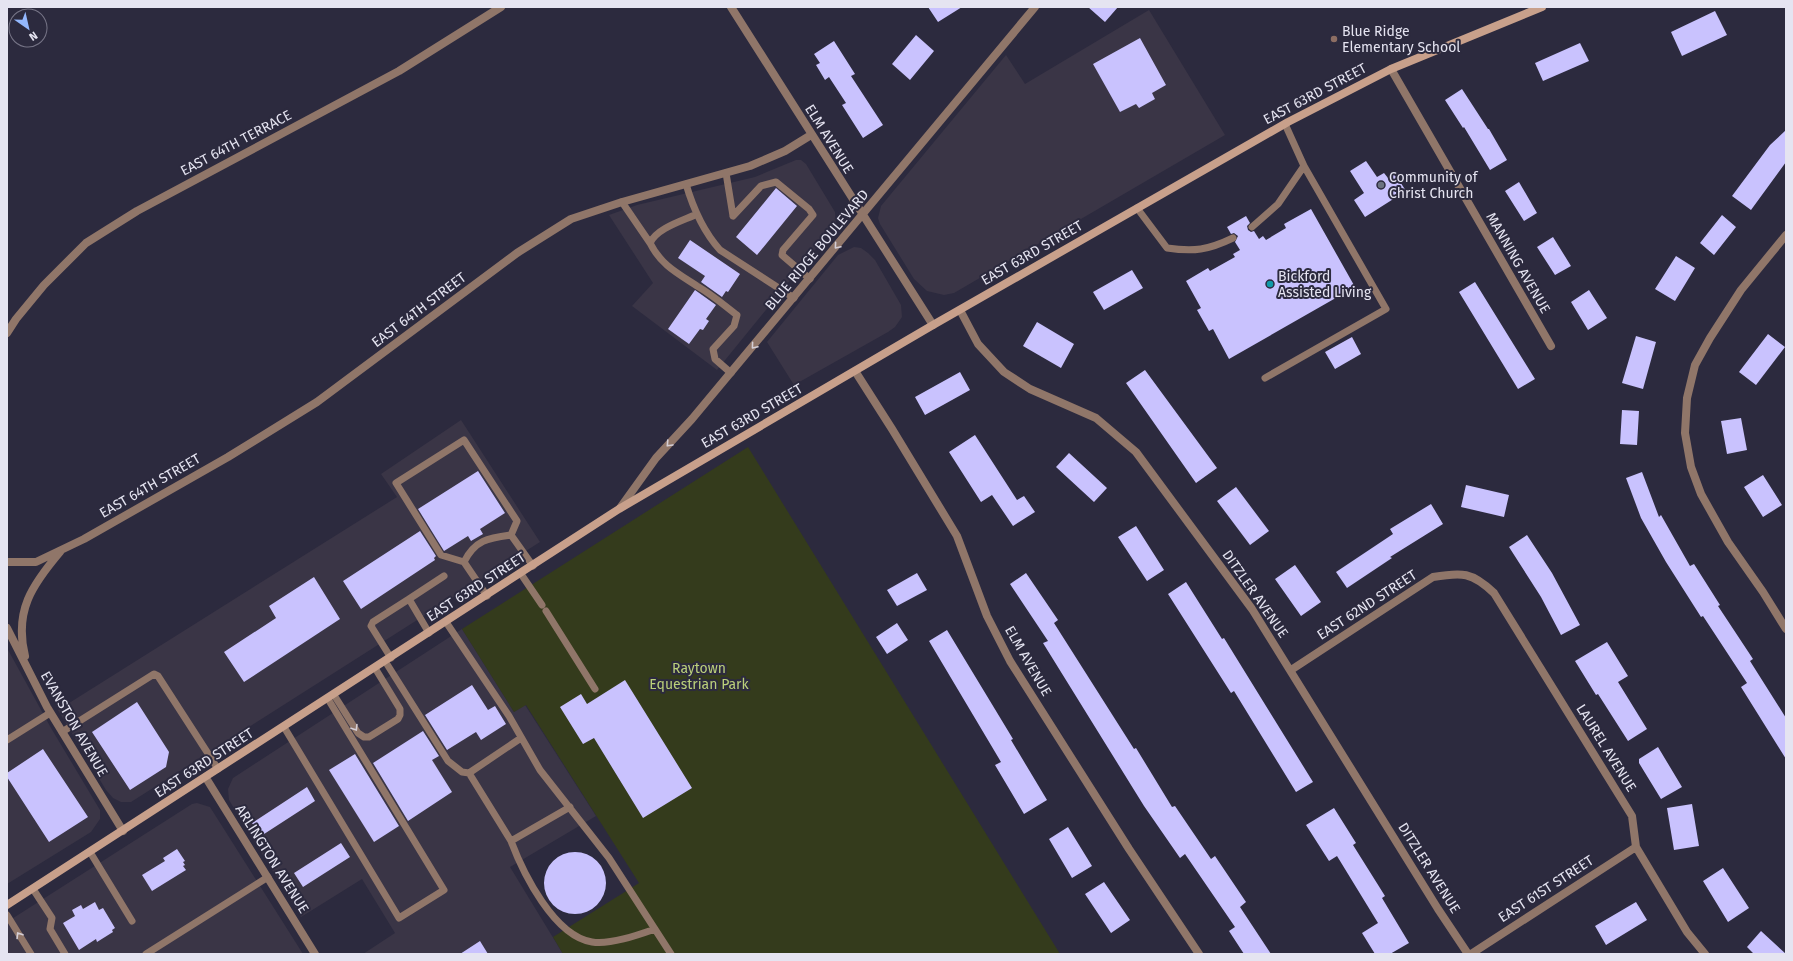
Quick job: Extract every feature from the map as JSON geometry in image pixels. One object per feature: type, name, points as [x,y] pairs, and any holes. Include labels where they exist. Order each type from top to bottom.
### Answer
[{"type":"main road","name":"EAST 63RD STREET","points":[[7,906],[619,509],[933,325],[1285,124],[1391,69],[1542,7]]},
{"type":"street","name":"EAST 64TH TERRACE","points":[[7,333],[16,319],[44,284],[86,243],[137,210],[399,71],[501,7]]},
{"type":"street","name":"ELM AVENUE","points":[[731,7],[862,216],[933,325]]},
{"type":"street","name":"BLUE RIDGE BOULEVARD","points":[[619,509],[656,458],[692,419],[810,279],[1035,7]]},
{"type":"street","name":"MANNING AVENUE","points":[[1391,69],[1551,346]]},
{"type":"street","name":"EAST 64TH STREET","points":[[7,562],[36,562],[62,550],[228,457],[317,402],[517,253],[571,219],[622,202],[750,166],[785,151],[811,135]]},
{"type":"street","points":[[1786,235],[1741,290],[1710,338],[1695,365],[1687,398],[1686,421],[1686,433],[1691,467],[1702,494],[1728,542],[1763,592],[1786,629]]},
{"type":"street","name":"DITZLER AVENUE","points":[[960,310],[978,344],[1004,372],[1030,389],[1096,418],[1136,452],[1252,609],[1434,903],[1469,954]]},
{"type":"street","name":"ELM AVENUE","points":[[854,372],[892,429],[957,536],[987,616],[1010,661],[1199,954]]},
{"type":"street","name":"EAST 64TH STREET","points":[[29,671],[21,641],[23,613],[37,580],[62,550]]},
{"type":"street","name":"EAST 62ND STREET","points":[[1291,670],[1433,577],[1457,573],[1461,574]]},
{"type":"street","name":"LAUREL AVENUE","points":[[1461,574],[1481,580],[1494,593],[1632,816],[1636,847],[1687,932],[1705,954]]},
{"type":"street","name":"EVANSTON AVENUE","points":[[7,628],[50,713],[123,831]]},
{"type":"street","name":"ARLINGTON AVENUE","points":[[206,778],[315,954]]},
{"type":"street","name":"EAST 61ST STREET","points":[[1469,954],[1636,847]]},
{"type":"lane","points":[[1265,378],[1386,309],[1304,166],[1285,124]]},
{"type":"lane","points":[[1252,227],[1278,204],[1304,166]]},
{"type":"lane","points":[[726,173],[733,216],[761,186],[776,182],[809,209],[813,215],[782,250],[782,256],[810,279]]},
{"type":"lane","points":[[686,184],[692,205],[711,240],[720,250],[794,298]]},
{"type":"lane","points":[[622,202],[650,243],[656,255],[671,271],[698,286],[737,315],[734,326],[713,349],[715,359],[731,373]]},
{"type":"lane","points":[[1138,208],[1167,248],[1190,252],[1216,247],[1233,238]]},
{"type":"lane","points":[[650,243],[652,238],[659,232],[697,214]]},
{"type":"lane","points":[[487,596],[464,562],[441,555],[396,483],[464,440],[517,521],[511,535]]},
{"type":"lane","points":[[511,535],[533,566]]},
{"type":"lane","points":[[464,562],[470,550],[491,537],[511,535]]},
{"type":"lane","points":[[521,574],[595,689]]},
{"type":"lane","points":[[444,576],[373,622],[371,626],[388,660],[448,761],[462,772],[469,773],[521,738]]},
{"type":"lane","points":[[409,599],[430,633]]},
{"type":"lane","points":[[446,622],[494,692],[540,770],[609,858],[671,954]]},
{"type":"lane","points":[[331,697],[358,733],[364,737],[369,737],[398,719],[400,709],[375,668]]},
{"type":"lane","points":[[62,732],[154,674],[158,676],[218,769]]},
{"type":"lane","points":[[284,727],[399,918],[444,890],[354,742],[331,697]]},
{"type":"lane","points":[[7,740],[50,713]]},
{"type":"lane","points":[[469,773],[511,841],[519,863],[547,908],[561,926],[579,937],[593,942],[620,940],[655,929]]},
{"type":"lane","points":[[511,841],[570,807]]},
{"type":"lane","points":[[90,852],[132,921]]},
{"type":"lane","points":[[146,954],[268,877]]},
{"type":"lane","points":[[33,889],[52,918],[50,929],[65,954]]},
{"type":"lane","points":[[7,915],[31,954]]},
{"type":"shaded area","points":[[1149,10],[1225,135],[954,293],[944,295],[927,291],[914,279],[880,224],[878,218],[881,206],[1006,55],[1025,84]]},
{"type":"shaded area","points":[[796,160],[801,160],[806,164],[835,212],[836,224],[717,370],[632,306],[653,283],[609,215],[637,205],[755,177]]},
{"type":"shaded area","points":[[854,247],[861,248],[875,260],[901,305],[902,317],[895,327],[888,332],[794,385],[767,342],[838,255]]},
{"type":"shaded area","points":[[461,420],[540,542],[131,802],[121,802],[113,798],[106,790],[58,710],[397,497],[381,474]]},
{"type":"shaded area","points":[[462,629],[514,712],[525,705],[596,816],[510,867],[563,954],[363,954],[395,933],[362,879],[301,917],[229,800],[228,789],[233,778]]},
{"type":"shaded area","points":[[7,648],[51,728],[100,810],[100,819],[91,832],[7,884]]},
{"type":"shaded area","points":[[197,803],[210,807],[303,954],[7,954],[7,922],[192,804]]},
{"type":"green space","name":"Raytown Equestrian Park","points":[[748,447],[1060,954],[563,954],[553,937],[639,883],[526,705],[514,712],[462,629]]},
{"type":"building","points":[[928,7],[962,7],[938,22]]},
{"type":"building","points":[[1088,7],[1118,7],[1105,22]]},
{"type":"building","points":[[1715,11],[1727,35],[1682,56],[1671,32]]},
{"type":"building","points":[[916,35],[934,51],[910,80],[892,64]]},
{"type":"building","points":[[1140,38],[1166,85],[1152,93],[1155,99],[1139,108],[1136,104],[1120,112],[1093,64]]},
{"type":"building","points":[[834,41],[855,74],[851,76],[883,125],[863,138],[842,105],[846,103],[829,77],[825,80],[816,65],[820,63],[814,54]]},
{"type":"building","points":[[1580,43],[1589,61],[1543,81],[1535,63]]},
{"type":"building","points":[[1462,89],[1489,129],[1507,160],[1490,170],[1464,127],[1463,128],[1445,100]]},
{"type":"building","points":[[1786,130],[1786,162],[1751,210],[1732,196],[1770,145]]},
{"type":"building","name":"Community of Christ Church","points":[[1366,161],[1377,177],[1384,173],[1388,178],[1395,174],[1406,191],[1365,217],[1354,200],[1364,193],[1350,171]]},
{"type":"building","points":[[1519,182],[1537,213],[1524,221],[1505,191]]},
{"type":"building","points":[[776,188],[797,206],[757,255],[736,237]]},
{"type":"building","name":"Bickford Assisted Living","points":[[1311,209],[1355,287],[1229,359],[1213,329],[1209,331],[1197,310],[1201,308],[1186,281],[1208,268],[1210,271],[1235,257],[1233,254],[1240,250],[1235,242],[1238,236],[1234,233],[1231,234],[1227,227],[1246,216],[1250,223],[1247,226],[1248,230],[1251,232],[1254,231],[1259,239],[1263,236],[1266,240],[1286,228],[1284,224]]},
{"type":"building","points":[[1722,215],[1736,227],[1714,255],[1700,243]]},
{"type":"building","points":[[1553,237],[1571,266],[1555,275],[1537,247]]},
{"type":"building","points":[[690,240],[740,274],[728,292],[726,291],[722,297],[701,282],[705,276],[678,258]]},
{"type":"building","points":[[1676,256],[1695,268],[1675,301],[1655,289]]},
{"type":"building","points":[[1132,270],[1143,288],[1104,310],[1093,292]]},
{"type":"building","points":[[1475,282],[1535,379],[1518,389],[1459,292]]},
{"type":"building","points":[[695,290],[716,305],[706,319],[709,321],[703,330],[700,329],[689,344],[668,329]]},
{"type":"building","points":[[1589,290],[1607,318],[1588,330],[1571,302]]},
{"type":"building","points":[[1037,322],[1074,344],[1061,368],[1023,346]]},
{"type":"building","points":[[1768,334],[1785,347],[1756,385],[1739,372]]},
{"type":"building","points":[[1636,336],[1656,342],[1643,389],[1622,383]]},
{"type":"building","points":[[1352,337],[1361,354],[1335,369],[1325,352]]},
{"type":"building","points":[[1145,370],[1217,468],[1196,483],[1126,383]]},
{"type":"building","points":[[960,372],[970,390],[925,415],[915,397]]},
{"type":"building","points":[[1622,410],[1639,411],[1637,445],[1620,444]]},
{"type":"building","points":[[1741,418],[1747,450],[1727,454],[1721,421]]},
{"type":"building","points":[[975,435],[1017,500],[1024,496],[1035,512],[1013,526],[992,495],[981,502],[949,452]]},
{"type":"building","points":[[1069,453],[1107,488],[1094,502],[1056,467]]},
{"type":"building","points":[[478,471],[505,513],[480,529],[483,534],[471,541],[468,536],[444,551],[418,509]]},
{"type":"building","points":[[1642,472],[1659,517],[1661,515],[1690,566],[1694,564],[1720,605],[1718,606],[1753,659],[1750,661],[1786,718],[1786,759],[1741,687],[1747,683],[1703,616],[1701,617],[1666,562],[1641,518],[1626,478]]},
{"type":"building","points":[[1763,475],[1782,505],[1763,517],[1744,487]]},
{"type":"building","points":[[1466,485],[1509,495],[1504,517],[1461,507]]},
{"type":"building","points":[[1236,487],[1269,531],[1250,545],[1217,501]]},
{"type":"building","points":[[1431,504],[1443,524],[1390,557],[1392,558],[1347,588],[1336,572],[1393,534],[1390,529]]},
{"type":"building","points":[[1136,526],[1164,570],[1147,581],[1118,537]]},
{"type":"building","points":[[420,531],[436,556],[434,558],[435,560],[361,609],[343,581]]},
{"type":"building","points":[[1527,535],[1552,573],[1580,625],[1561,635],[1541,597],[1509,547]]},
{"type":"building","points":[[1295,565],[1321,602],[1301,616],[1275,579]]},
{"type":"building","points":[[917,573],[927,590],[897,606],[887,590]]},
{"type":"building","points":[[1026,573],[1058,620],[1054,623],[1134,749],[1136,748],[1172,807],[1175,806],[1211,859],[1215,856],[1246,902],[1240,907],[1271,954],[1244,954],[1229,931],[1235,927],[1185,854],[1180,858],[1144,806],[1043,643],[1048,641],[1010,584]]},
{"type":"building","points":[[314,577],[340,619],[244,682],[224,652],[276,618],[269,606]]},
{"type":"building","points":[[1186,582],[1222,639],[1224,638],[1313,782],[1296,792],[1234,691],[1231,693],[1168,594]]},
{"type":"building","points":[[897,623],[908,640],[887,654],[876,637]]},
{"type":"building","points":[[947,630],[1013,739],[1011,740],[1047,800],[1024,814],[995,765],[1001,762],[929,641]]},
{"type":"building","points":[[1607,642],[1628,676],[1618,682],[1647,729],[1628,741],[1598,694],[1596,695],[1575,661]]},
{"type":"building","points":[[625,680],[692,788],[643,818],[594,738],[583,744],[560,707],[581,694],[587,704]]},
{"type":"building","points":[[472,685],[488,710],[495,706],[506,724],[481,740],[476,732],[447,750],[425,715]]},
{"type":"building","points":[[137,702],[169,752],[166,767],[130,790],[92,732]]},
{"type":"building","points":[[423,731],[439,756],[432,760],[452,792],[408,821],[373,763]]},
{"type":"building","points":[[1658,747],[1682,787],[1661,799],[1639,763],[1639,759]]},
{"type":"building","points":[[43,749],[88,817],[49,842],[7,777],[7,773]]},
{"type":"building","points":[[355,754],[399,826],[374,842],[329,770]]},
{"type":"building","points":[[307,787],[315,801],[261,836],[252,823]]},
{"type":"building","points":[[1692,804],[1699,846],[1674,850],[1667,808]]},
{"type":"building","points":[[1334,808],[1356,843],[1353,845],[1385,896],[1382,898],[1409,943],[1390,954],[1375,954],[1362,933],[1378,923],[1337,856],[1329,861],[1306,825]]},
{"type":"building","points":[[1068,827],[1092,866],[1072,878],[1049,839]]},
{"type":"building","points":[[341,843],[350,857],[303,887],[294,873]]},
{"type":"building","points":[[177,849],[185,861],[183,862],[185,865],[183,866],[186,870],[152,891],[142,875],[165,861],[163,858]]},
{"type":"building","points":[[575,852],[592,857],[597,861],[601,866],[606,883],[601,900],[597,905],[592,909],[575,914],[558,909],[553,905],[549,900],[544,883],[549,866],[553,861],[558,857]]},
{"type":"building","points":[[1723,868],[1749,908],[1728,922],[1703,881]]},
{"type":"building","points":[[1104,882],[1130,920],[1111,933],[1085,894]]},
{"type":"building","points":[[95,902],[99,910],[103,908],[115,928],[112,930],[113,932],[97,942],[96,939],[79,950],[63,923],[75,916],[72,910],[81,905],[83,909]]},
{"type":"building","points":[[1636,902],[1647,920],[1606,945],[1595,926]]},
{"type":"building","points":[[1761,931],[1786,954],[1754,954],[1747,947]]},
{"type":"building","points":[[480,941],[488,954],[460,954]]},
{"type":"place","name":"Blue Ridge Elementary School","points":[[1334,39]]},
{"type":"place","name":"Community of Christ Church","points":[[1381,185]]},
{"type":"place","name":"Bickford Assisted Living","points":[[1270,284]]}]
